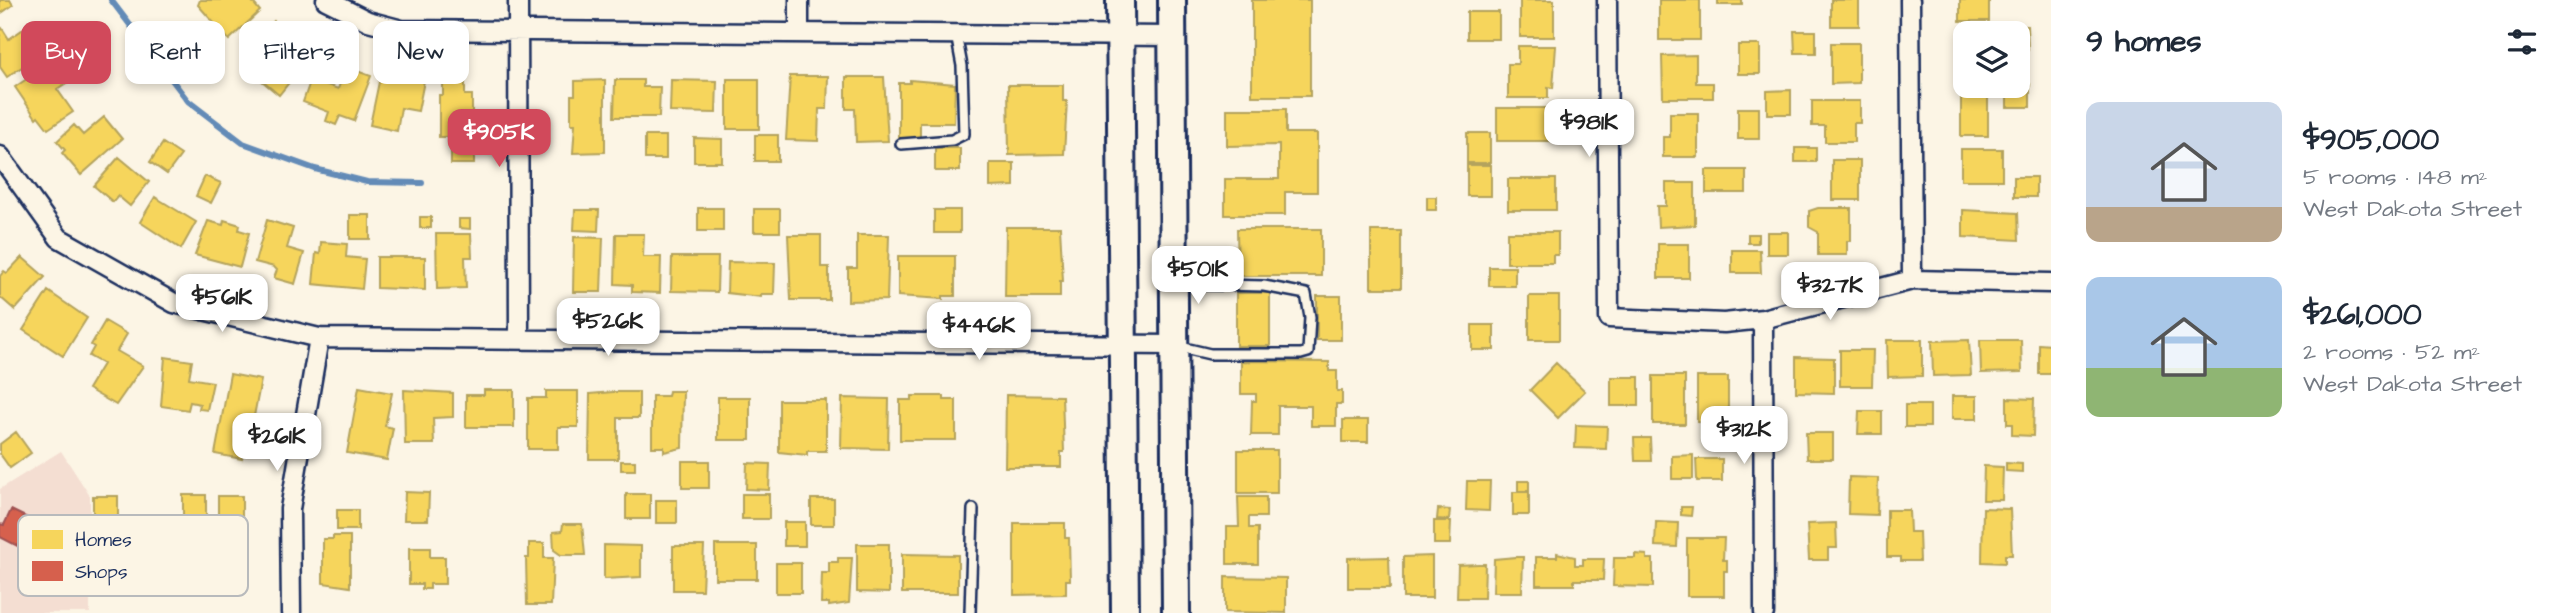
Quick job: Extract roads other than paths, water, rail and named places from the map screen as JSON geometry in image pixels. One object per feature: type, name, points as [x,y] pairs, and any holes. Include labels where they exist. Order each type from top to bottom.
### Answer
[{"type":"main road","points":[[1120,0],[1125,613]]},
{"type":"main road","points":[[1172,0],[1176,613]]},
{"type":"street","points":[[326,0],[368,22],[402,30],[1172,36]]},
{"type":"street","points":[[518,0],[519,338]]},
{"type":"street","points":[[799,0],[799,33]]},
{"type":"street","points":[[1607,0],[1609,318],[1724,323],[1763,320],[1912,281],[2051,283]]},
{"type":"street","points":[[1910,0],[1912,281]]},
{"type":"street","points":[[0,156],[59,238],[174,303],[319,338],[1174,345]]},
{"type":"street","points":[[1763,320],[1764,613]]},
{"type":"street","points":[[291,613],[290,509],[319,338]]},
{"type":"lane","points":[[901,144],[952,140],[964,134],[962,66],[956,34]]},
{"type":"lane","points":[[1174,284],[1264,286],[1306,294],[1310,342],[1308,352],[1290,354],[1210,354],[1174,345]]},
{"type":"lane","points":[[970,613],[973,509]]},
{"type":"waterway","points":[[111,0],[188,101],[243,143],[315,169],[367,182],[422,183]]}]
